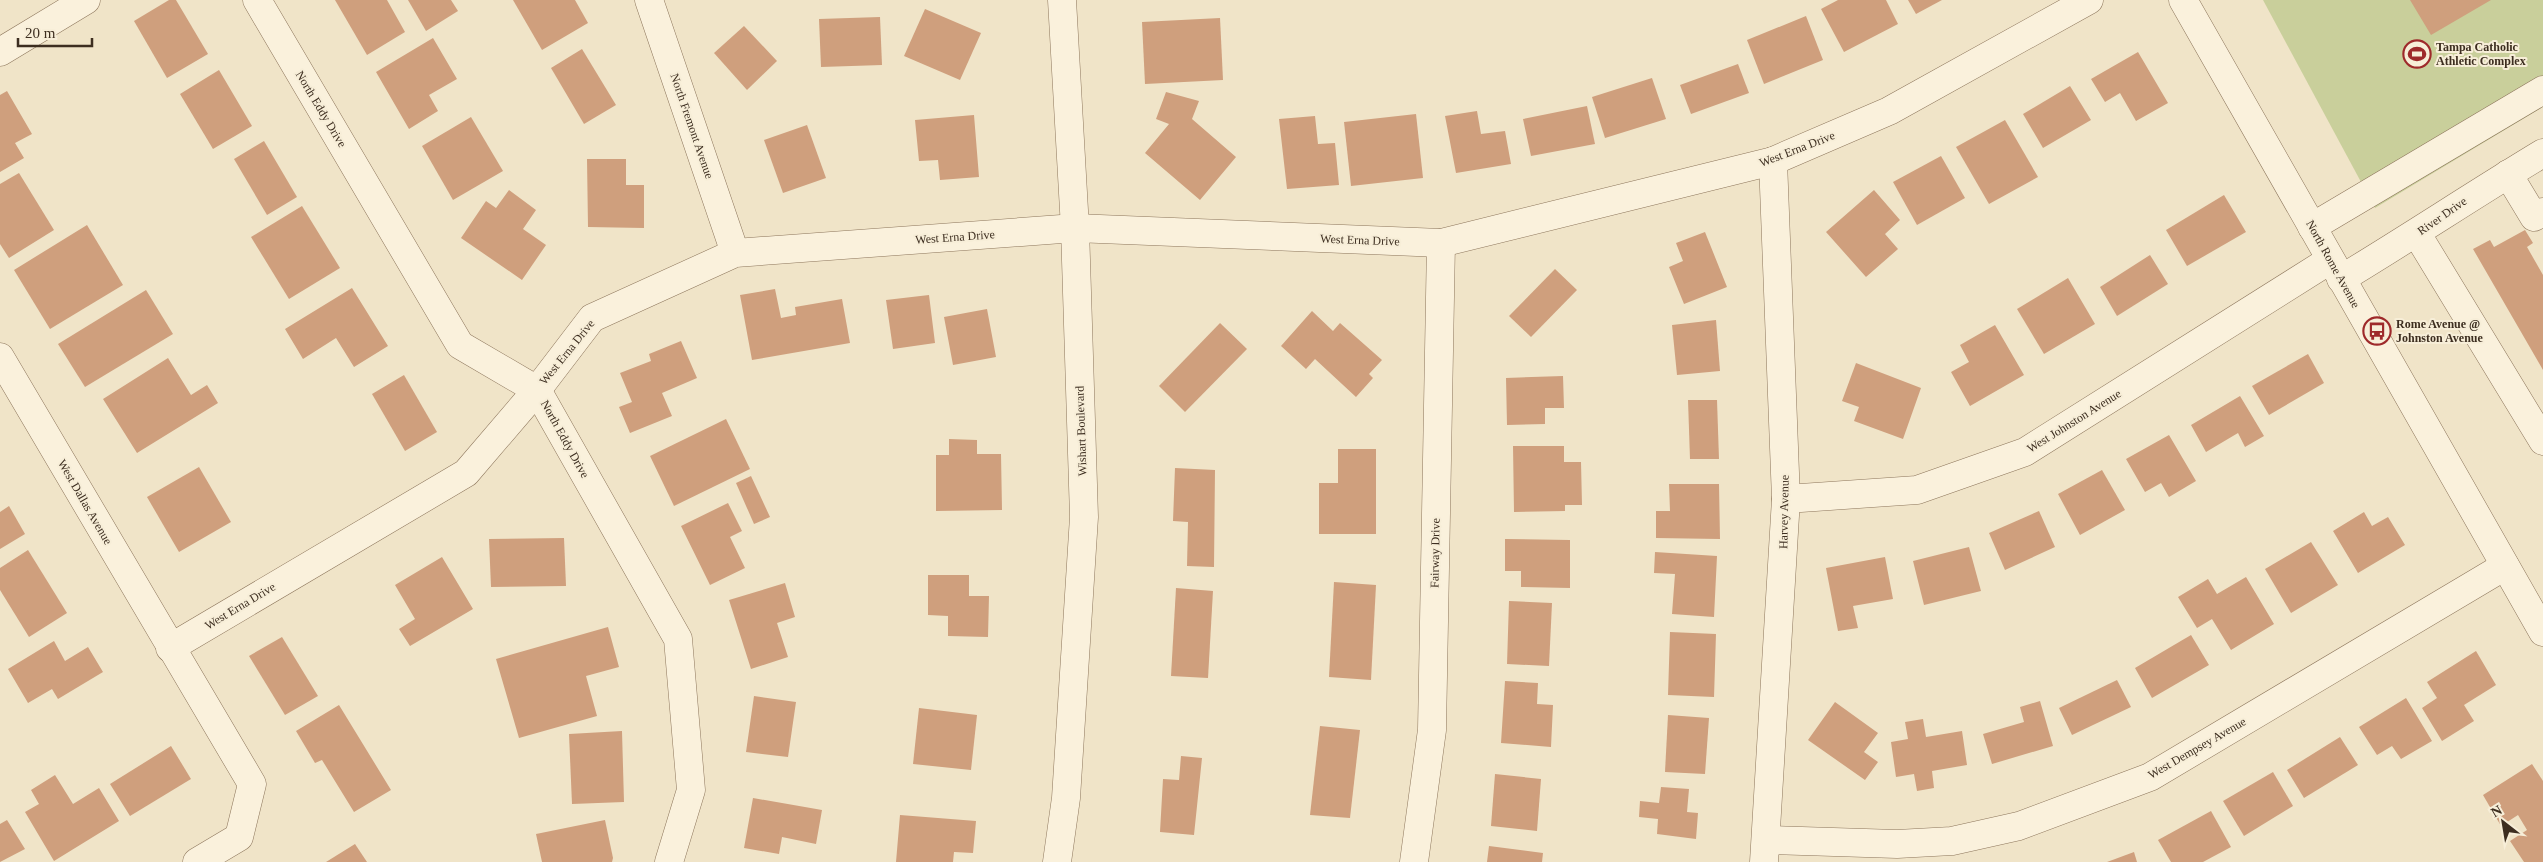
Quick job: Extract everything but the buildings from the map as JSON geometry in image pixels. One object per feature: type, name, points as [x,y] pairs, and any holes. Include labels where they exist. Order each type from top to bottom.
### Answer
[{"type":"street","points":[[0,52],[86,0]]},
{"type":"street","name":"North Eddy Drive","points":[[257,0],[460,346],[537,390],[678,639],[691,790],[669,862]]},
{"type":"street","name":"North Fremont Avenue","points":[[649,0],[735,252]]},
{"type":"street","name":"Wishart Boulevard","points":[[1057,862],[1066,798],[1084,517],[1075,228],[1062,0]]},
{"type":"street","name":"West Erna Drive","points":[[170,648],[466,473],[537,390],[592,318],[735,252],[1075,228],[1441,243],[1773,161],[1889,111],[2089,0]]},
{"type":"street","name":"North Rome Avenue","points":[[2183,0],[2543,632]]},
{"type":"street","points":[[2312,227],[2543,90]]},
{"type":"street","name":"River Drive","points":[[2336,269],[2417,234],[2448,210],[2543,153]]},
{"type":"street","name":"Harvey Avenue","points":[[1766,851],[1786,499],[1773,161]]},
{"type":"street","points":[[2508,174],[2534,217],[2543,212]]},
{"type":"street","points":[[2417,234],[2543,441]]},
{"type":"street","name":"Fairway Drive","points":[[1414,862],[1432,730],[1441,243]]},
{"type":"street","name":"West Johnston Avenue","points":[[1786,499],[1918,490],[2025,452],[2336,269]]},
{"type":"street","name":"West Dallas Avenue","points":[[0,357],[170,648]]},
{"type":"street","name":"West Dempsey Avenue","points":[[1766,851],[1952,841],[2019,826],[2150,777],[2505,566]]},
{"type":"street","points":[[170,648],[252,784],[238,837],[197,862]]},
{"type":"green space","name":"Tampa Catholic Athletic Complex","points":[[2263,0],[2543,0],[2543,107],[2375,208]]},
{"type":"place","name":"Tampa Catholic Athletic Complex","points":[[2417,54]]},
{"type":"place","name":"Rome Avenue @ Johnston Avenue","points":[[2377,331]]}]
